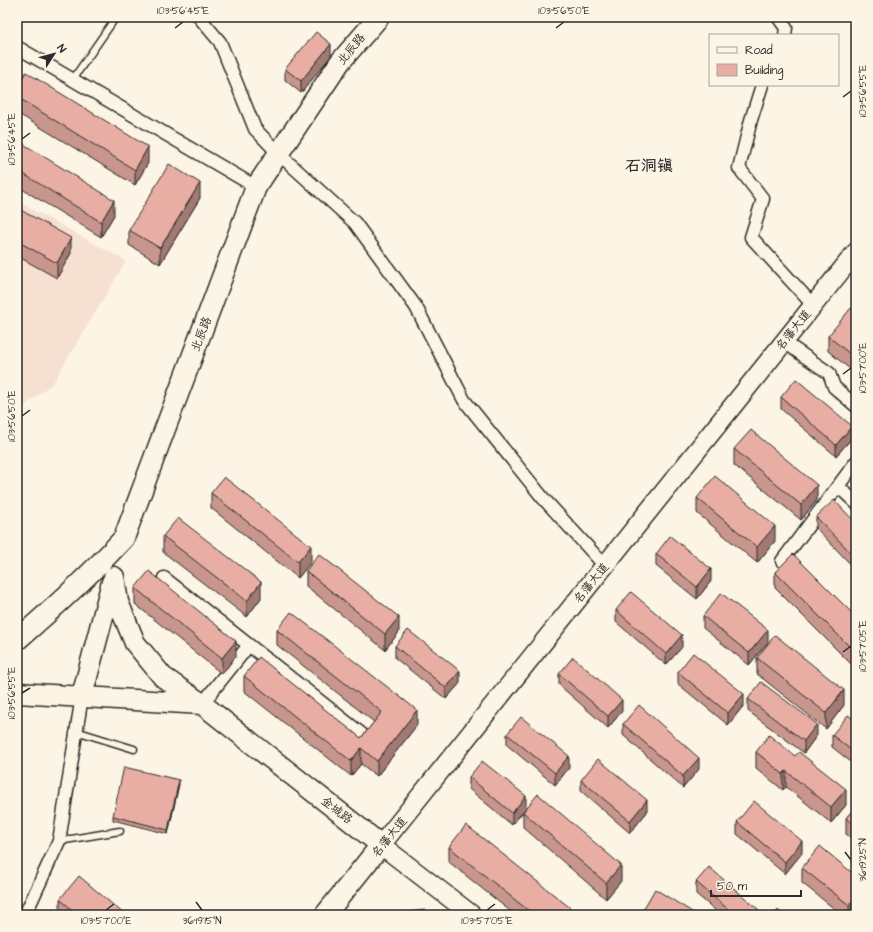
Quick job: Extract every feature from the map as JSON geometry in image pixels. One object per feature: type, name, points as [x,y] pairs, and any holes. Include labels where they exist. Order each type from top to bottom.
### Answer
[{"type":"main road","name":"北辰路","points":[[17,640],[98,567],[124,538],[256,187],[340,62],[379,17]]},
{"type":"main road","name":"名藩大道","points":[[325,915],[856,252]]},
{"type":"main road","points":[[82,696],[124,538]]},
{"type":"main road","name":"金城路","points":[[114,577],[118,602],[135,643],[163,677],[202,704],[381,846],[472,915]]},
{"type":"main road","points":[[17,693],[202,704]]},
{"type":"street","points":[[199,17],[220,42],[255,129],[279,154],[355,223],[416,307],[464,400],[543,498],[605,566]]},
{"type":"street","points":[[778,17],[786,28],[785,34]]},
{"type":"street","points":[[17,47],[256,187]]},
{"type":"street","points":[[762,86],[751,120],[739,168],[763,199],[751,238],[813,305]]},
{"type":"street","points":[[784,342],[829,373],[834,387],[856,406]]},
{"type":"street","points":[[782,561],[856,462]]},
{"type":"street","points":[[838,486],[856,503]]},
{"type":"street","points":[[164,578],[364,736]]},
{"type":"street","points":[[202,704],[249,645]]},
{"type":"street","points":[[25,915],[58,841],[82,696]]},
{"type":"lane","points":[[73,79],[116,17]]},
{"type":"lane","points":[[76,731],[134,749]]},
{"type":"lane","points":[[58,841],[120,831]]},
{"type":"shaded area","points":[[17,201],[126,261],[53,383],[21,409],[17,406]]},
{"type":"building","points":[[316,32],[331,44],[301,81],[285,69]]},
{"type":"building","points":[[26,72],[148,147],[135,170],[17,97],[17,87]]},
{"type":"building","points":[[17,140],[114,200],[101,222],[17,170]]},
{"type":"building","points":[[169,164],[200,183],[160,248],[129,230]]},
{"type":"building","points":[[17,208],[71,238],[57,263],[17,241]]},
{"type":"building","points":[[851,308],[856,313],[856,359],[828,336]]},
{"type":"building","points":[[796,379],[852,426],[836,445],[781,397]]},
{"type":"building","points":[[751,430],[817,485],[801,505],[734,449]]},
{"type":"building","points":[[715,476],[775,526],[757,547],[697,498]]},
{"type":"building","points":[[224,477],[311,546],[298,562],[211,493]]},
{"type":"building","points":[[834,500],[856,523],[856,558],[816,517]]},
{"type":"building","points":[[178,518],[261,582],[247,601],[163,536]]},
{"type":"building","points":[[670,536],[711,569],[697,587],[656,554]]},
{"type":"building","points":[[319,554],[399,617],[385,634],[306,571]]},
{"type":"building","points":[[793,554],[856,617],[856,653],[775,572]]},
{"type":"building","points":[[149,571],[236,641],[222,658],[135,588]]},
{"type":"building","points":[[631,592],[682,635],[666,654],[616,610]]},
{"type":"building","points":[[721,593],[768,630],[749,653],[703,616]]},
{"type":"building","points":[[291,612],[417,710],[377,761],[361,748],[351,761],[244,676],[259,657],[361,738],[382,712],[277,630]]},
{"type":"building","points":[[408,630],[460,671],[446,688],[395,646]]},
{"type":"building","points":[[775,635],[844,690],[826,713],[757,658]]},
{"type":"building","points":[[693,653],[744,694],[728,713],[678,672]]},
{"type":"building","points":[[573,657],[622,700],[608,716],[559,674]]},
{"type":"building","points":[[761,682],[817,724],[804,741],[748,699]]},
{"type":"building","points":[[639,705],[699,758],[683,776],[623,724]]},
{"type":"building","points":[[848,715],[856,721],[856,754],[832,735]]},
{"type":"building","points":[[521,717],[569,756],[555,773],[507,734]]},
{"type":"building","points":[[769,735],[795,756],[799,752],[846,789],[831,807],[786,771],[783,774],[756,752]]},
{"type":"building","points":[[598,759],[647,800],[630,821],[581,780]]},
{"type":"building","points":[[482,761],[526,796],[512,813],[469,777]]},
{"type":"building","points":[[124,767],[179,780],[168,830],[113,816]]},
{"type":"building","points":[[538,794],[621,865],[606,883],[523,812]]},
{"type":"building","points":[[754,801],[802,841],[785,862],[737,822]]},
{"type":"building","points":[[856,806],[856,826],[846,818]]},
{"type":"building","points":[[466,825],[573,910],[569,915],[534,915],[449,847]]},
{"type":"building","points":[[820,846],[851,872],[856,866],[856,904],[852,901],[849,905],[802,868]]},
{"type":"building","points":[[709,867],[758,909],[753,915],[735,915],[696,882]]},
{"type":"building","points":[[79,876],[125,915],[78,915],[60,899]]},
{"type":"building","points":[[655,889],[697,915],[640,915]]},
{"type":"building","points":[[425,910],[431,915],[382,915]]},
{"type":"building","points":[[778,910],[783,915],[774,915]]},
{"type":"district","name":"石洞镇","points":[[649,165]]}]
